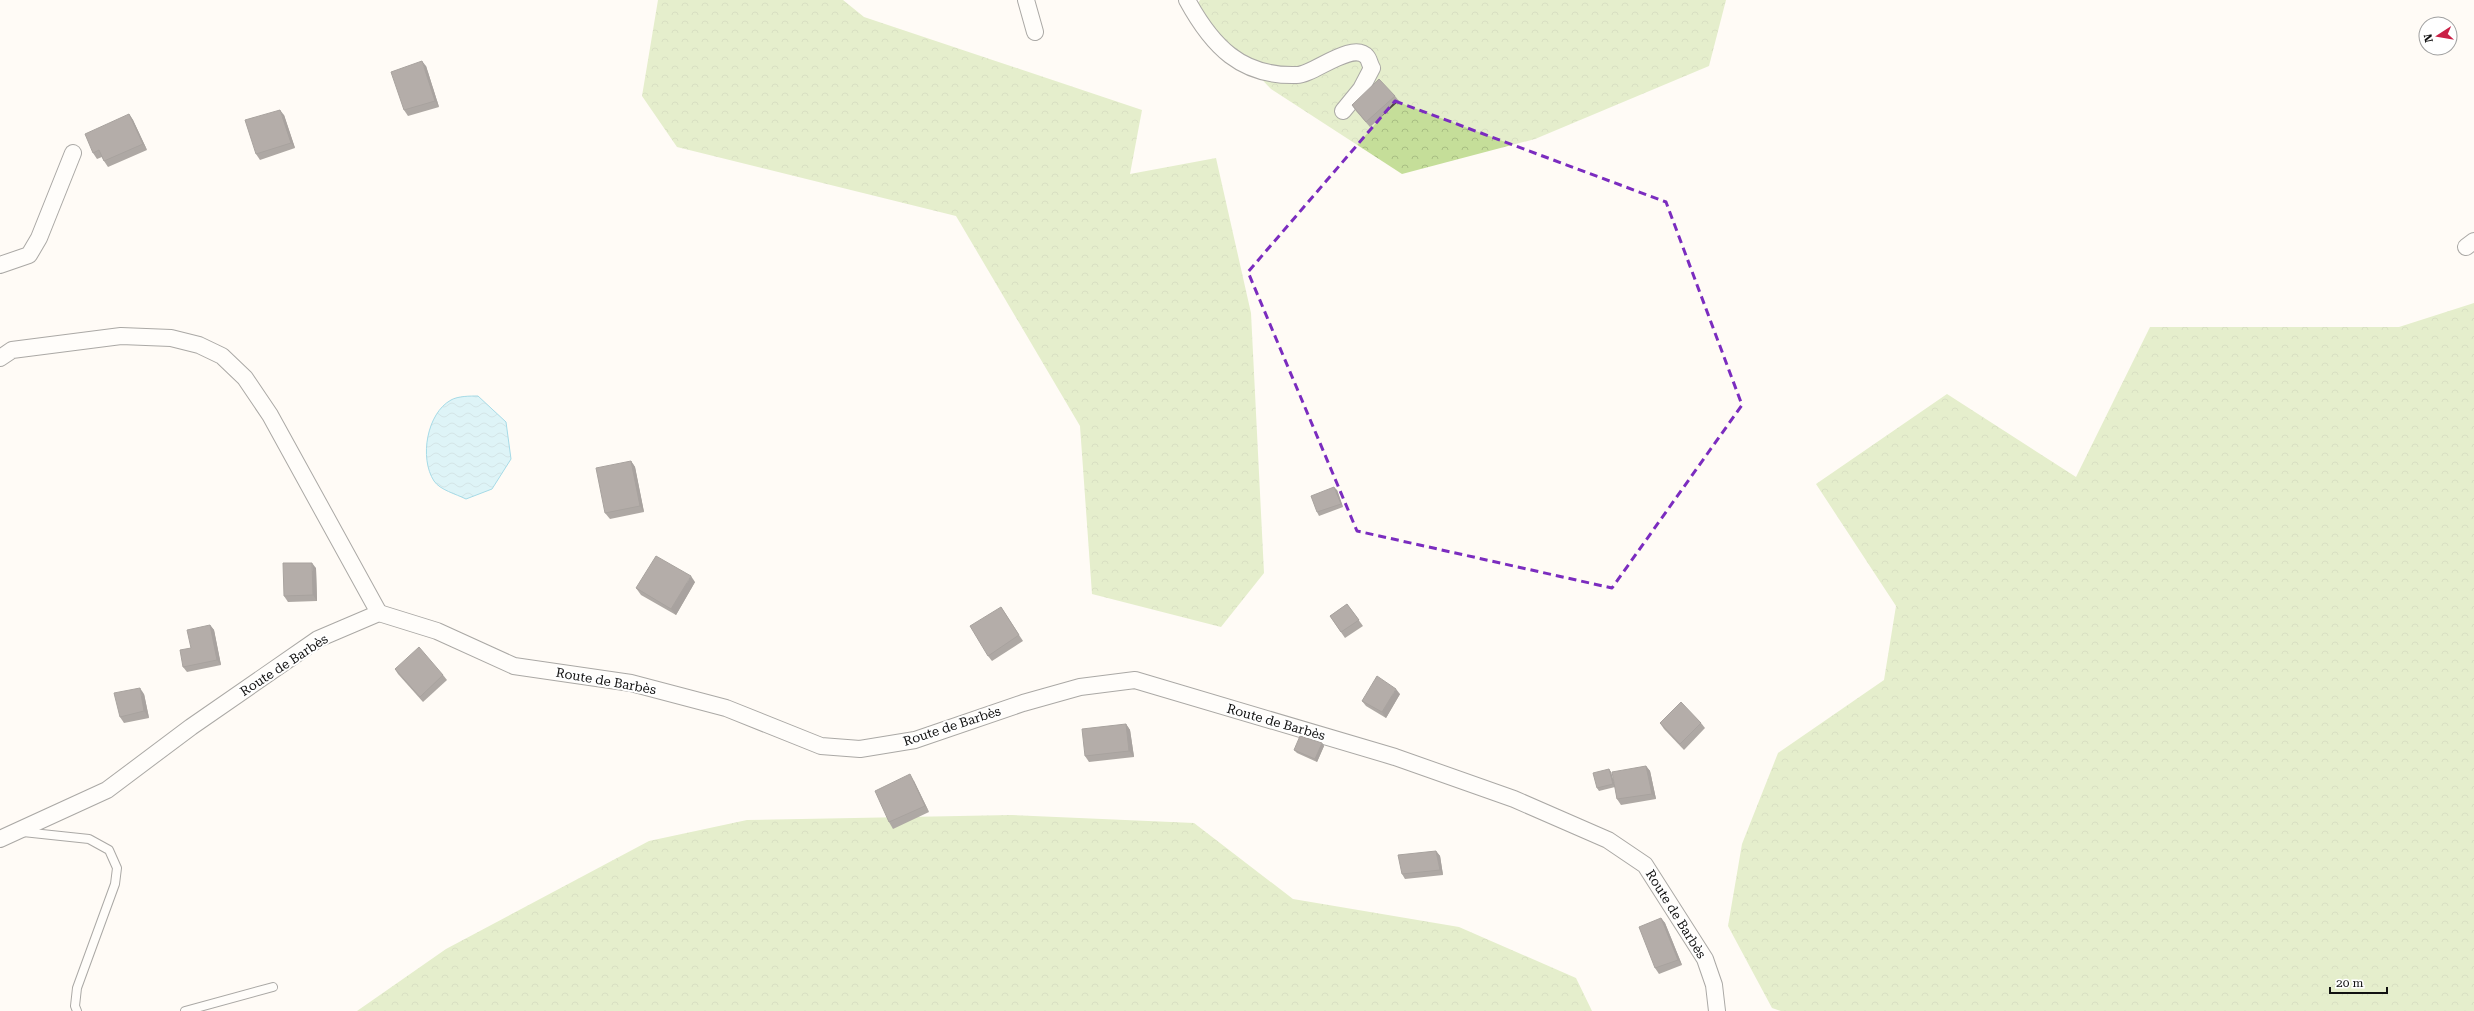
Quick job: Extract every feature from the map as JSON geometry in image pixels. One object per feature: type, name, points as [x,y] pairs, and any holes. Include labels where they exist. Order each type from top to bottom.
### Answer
[{"type":"street","points":[[1026,0],[1035,32]]},
{"type":"street","points":[[1187,0],[1207,32],[1227,55],[1264,74],[1299,75],[1347,53],[1360,52],[1367,57],[1372,68],[1361,89],[1343,111]]},
{"type":"street","points":[[0,265],[29,255],[39,238],[73,153]]},
{"type":"street","points":[[0,358],[12,350],[121,336],[171,338],[199,345],[222,356],[245,378],[270,415],[379,612]]},
{"type":"street","name":"Route de Barbès","points":[[0,839],[21,831],[107,790],[191,727],[318,639],[379,612],[437,631],[514,666],[645,686],[726,708],[821,746],[860,749],[915,740],[1023,703],[1080,687],[1135,680],[1388,754],[1514,799],[1608,840],[1645,865],[1705,960],[1714,985],[1717,1011]]},
{"type":"lane","points":[[21,831],[89,839],[109,850],[117,868],[115,884],[77,988],[75,1006],[77,1011]]},
{"type":"lane","points":[[185,1011],[273,987]]},
{"type":"highlighted area","points":[[1395,101],[1666,202],[1742,405],[1612,588],[1357,531],[1248,272]]},
{"type":"green space","points":[[658,0],[843,0],[864,17],[1142,110],[1130,174],[1216,158],[1251,313],[1264,573],[1221,627],[1092,594],[1080,426],[956,216],[677,147],[642,96]]},
{"type":"green space","points":[[1200,0],[1726,0],[1709,66],[1535,139],[1402,174],[1271,89],[1194,9]]},
{"type":"green space","points":[[2474,303],[2474,1011],[1781,1011],[1772,1008],[1728,926],[1742,844],[1778,753],[1884,680],[1896,606],[1816,484],[1947,394],[2076,477],[2150,327],[2399,327]]},
{"type":"green space","points":[[1012,815],[1194,823],[1293,899],[1459,927],[1576,978],[1592,1011],[357,1011],[446,949],[649,841],[747,820]]},
{"type":"water","points":[[464,396],[478,396],[506,422],[511,459],[492,489],[466,499],[444,489],[434,481],[429,471],[426,449],[431,425],[443,406],[451,400]]},
{"type":"building","points":[[422,61],[435,101],[404,110],[391,72]]},
{"type":"building","points":[[1379,79],[1395,96],[1366,122],[1352,105]]},
{"type":"building","points":[[280,110],[291,143],[256,154],[245,120]]},
{"type":"building","points":[[129,114],[143,144],[104,161],[99,150],[93,153],[85,134]]},
{"type":"building","points":[[631,461],[640,506],[605,513],[596,468]]},
{"type":"building","points":[[1334,487],[1341,504],[1317,512],[1311,496]]},
{"type":"building","points":[[656,556],[691,576],[671,609],[636,588]]},
{"type":"building","points":[[283,563],[312,563],[313,595],[284,596]]},
{"type":"building","points":[[1347,604],[1359,620],[1341,632],[1330,616]]},
{"type":"building","points":[[1001,607],[1019,635],[988,656],[970,626]]},
{"type":"building","points":[[210,625],[217,660],[183,667],[180,650],[191,648],[187,630]]},
{"type":"building","points":[[419,647],[443,675],[420,697],[395,669]]},
{"type":"building","points":[[1377,676],[1396,689],[1382,712],[1362,701]]},
{"type":"building","points":[[140,688],[144,711],[120,717],[114,693]]},
{"type":"building","points":[[1681,702],[1701,723],[1680,744],[1660,723]]},
{"type":"building","points":[[1126,724],[1129,751],[1085,756],[1082,729]]},
{"type":"building","points":[[1300,736],[1322,743],[1315,759],[1294,750]]},
{"type":"building","points":[[1646,766],[1652,794],[1617,799],[1612,772]]},
{"type":"building","points":[[1609,769],[1613,784],[1597,788],[1593,773]]},
{"type":"building","points":[[910,774],[925,806],[889,822],[875,791]]},
{"type":"building","points":[[1436,851],[1440,870],[1402,874],[1398,855]]},
{"type":"building","points":[[1661,918],[1678,960],[1655,968],[1639,927]]}]
